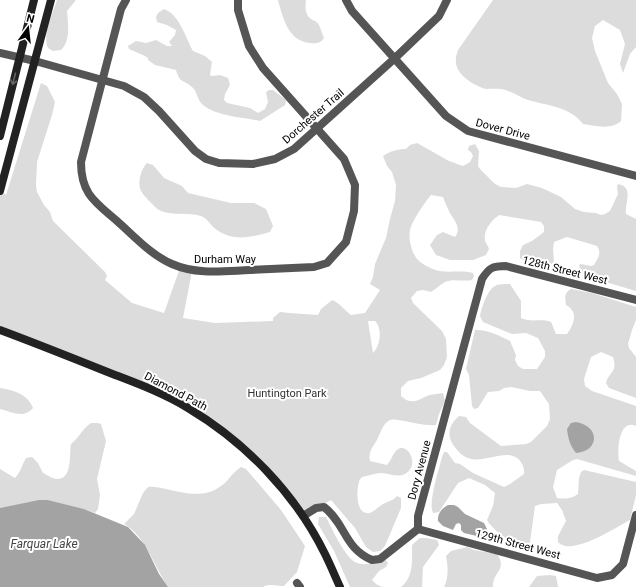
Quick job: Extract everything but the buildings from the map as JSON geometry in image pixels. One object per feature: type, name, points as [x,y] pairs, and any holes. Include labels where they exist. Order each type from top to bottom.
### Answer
[{"type":"street","points":[[0,136],[34,0]]},
{"type":"street","points":[[0,190],[51,0]]},
{"type":"street","name":"Durham Way","points":[[126,0],[121,9],[81,162],[81,175],[84,188],[95,203],[155,254],[172,264],[190,270],[210,272],[314,267],[327,263],[346,242],[354,211],[355,185],[344,159],[263,68],[249,46],[238,10],[238,0]]},
{"type":"street","name":"Dover Drive","points":[[346,0],[352,11],[446,116],[468,131],[636,176]]},
{"type":"street","name":"Dorchester Trail","points":[[0,53],[20,57],[124,86],[144,97],[159,111],[195,151],[206,159],[219,163],[253,164],[275,159],[294,149],[394,59],[439,16],[447,0]]},
{"type":"street","name":"128th Street West","points":[[488,270],[496,266],[506,266],[636,300]]},
{"type":"street","name":"Dory Avenue","points":[[418,529],[418,516],[482,279],[488,270]]},
{"type":"street","name":"Diamond Path","points":[[0,330],[143,385],[187,407],[223,431],[251,455],[277,482],[303,516],[325,553],[340,587]]},
{"type":"street","points":[[303,516],[316,508],[324,507],[332,514],[357,552],[372,560],[380,559],[418,529]]},
{"type":"street","name":"129th Street West","points":[[418,529],[597,578],[612,575],[622,564],[636,515]]},
{"type":"green space","points":[[57,0],[76,0],[67,11],[68,37],[66,42],[61,50],[53,51],[48,48],[46,36]]},
{"type":"green space","points":[[278,0],[306,0],[307,13],[309,17],[320,27],[324,38],[323,40],[318,43],[312,43],[296,38],[288,28]]},
{"type":"green space","points":[[493,0],[636,0],[636,47],[630,54],[623,73],[620,64],[625,44],[620,30],[603,20],[595,26],[592,38],[595,51],[608,83],[617,94],[622,104],[621,121],[613,126],[583,124],[565,110],[528,100],[505,90],[484,89],[472,83],[463,76],[456,65],[458,50]]},
{"type":"green space","points":[[164,9],[178,21],[193,51],[205,56],[212,62],[210,75],[220,75],[228,78],[230,85],[225,94],[224,100],[227,103],[250,108],[258,113],[265,109],[268,102],[266,92],[273,90],[286,100],[285,105],[260,121],[213,111],[201,103],[194,89],[180,79],[176,70],[155,65],[145,56],[129,49],[128,46],[136,41],[146,43],[156,40],[167,46],[172,46],[169,42],[175,35],[176,30],[157,22],[156,17],[158,13]]},
{"type":"green space","name":"Huntington Park","points":[[41,83],[47,86],[55,102],[37,162],[37,192],[44,205],[50,212],[53,221],[105,272],[107,276],[105,280],[132,303],[164,313],[180,268],[192,271],[183,318],[215,323],[273,321],[273,318],[280,312],[318,315],[321,309],[332,300],[351,315],[365,313],[380,290],[370,284],[373,277],[375,264],[386,238],[395,201],[396,185],[392,172],[387,166],[383,156],[400,149],[406,149],[410,145],[417,143],[449,161],[463,166],[470,162],[473,156],[468,150],[469,146],[475,144],[479,151],[478,166],[495,184],[501,187],[516,188],[527,184],[542,188],[561,197],[575,209],[584,212],[601,215],[610,211],[618,194],[618,184],[623,186],[626,189],[628,196],[626,214],[636,219],[636,291],[581,273],[579,265],[594,265],[599,256],[599,251],[597,246],[567,237],[554,242],[554,261],[552,264],[539,265],[524,261],[520,258],[520,251],[523,245],[532,241],[544,232],[544,226],[541,222],[499,215],[491,222],[485,233],[485,241],[489,249],[486,255],[473,260],[450,260],[436,255],[430,245],[437,235],[443,232],[455,237],[458,227],[443,197],[431,195],[411,226],[410,241],[415,256],[422,263],[436,270],[443,272],[469,272],[473,273],[474,276],[472,280],[448,281],[431,292],[423,290],[417,291],[411,298],[413,303],[442,331],[446,339],[447,357],[440,370],[421,378],[408,381],[401,388],[401,396],[405,399],[414,401],[429,395],[443,393],[445,401],[436,425],[424,425],[393,419],[390,420],[384,426],[371,450],[370,461],[387,465],[396,451],[401,448],[408,451],[412,460],[410,470],[405,474],[396,475],[379,473],[362,477],[359,481],[357,497],[362,511],[365,513],[372,512],[397,496],[401,498],[401,508],[385,546],[380,551],[373,552],[366,547],[355,528],[331,500],[303,515],[259,465],[233,442],[179,404],[0,331],[0,190],[6,195]],"holes":[[[368,321],[375,321],[379,328],[380,337],[373,353]]]},
{"type":"green space","points":[[147,163],[153,165],[164,178],[182,186],[188,193],[231,203],[254,203],[266,209],[273,226],[270,232],[250,237],[230,236],[223,234],[201,216],[171,213],[159,210],[149,201],[140,188],[140,176]]},
{"type":"green space","points":[[510,284],[521,301],[521,318],[551,322],[556,334],[567,334],[572,326],[574,318],[573,311],[566,305],[565,300],[566,294],[571,289],[592,293],[636,307],[636,320],[628,344],[629,348],[636,357],[636,398],[609,388],[606,383],[614,369],[613,357],[601,352],[591,357],[584,379],[585,386],[592,391],[636,406],[636,426],[630,425],[623,431],[620,436],[618,450],[619,461],[636,471],[636,476],[577,459],[557,470],[553,487],[557,498],[568,498],[575,496],[578,494],[581,472],[584,470],[636,482],[636,495],[630,520],[583,544],[564,546],[558,542],[558,536],[566,521],[562,510],[557,503],[535,506],[530,542],[527,546],[519,545],[510,541],[496,531],[487,520],[493,506],[495,493],[485,485],[469,478],[458,483],[439,512],[433,513],[433,494],[444,452],[447,452],[455,463],[460,464],[473,473],[504,487],[524,474],[522,464],[516,457],[502,455],[482,459],[470,459],[458,451],[451,442],[450,429],[454,421],[459,416],[466,417],[470,423],[501,446],[526,444],[531,442],[547,426],[550,419],[549,404],[540,391],[530,391],[511,387],[504,388],[499,391],[488,392],[478,408],[474,409],[472,406],[469,375],[466,369],[475,330],[489,332],[510,341],[516,355],[515,360],[518,366],[523,369],[537,369],[545,357],[545,351],[538,338],[526,333],[512,334],[483,322],[480,316],[490,290],[497,285]]},
{"type":"green space","points":[[0,388],[10,390],[24,396],[31,403],[33,408],[22,414],[0,409]]},
{"type":"green space","points":[[91,423],[101,424],[106,441],[97,479],[100,495],[98,509],[95,513],[48,500],[0,508],[0,469],[15,478],[26,458],[32,457],[38,463],[43,473],[55,479],[62,478],[68,471],[71,444]]},
{"type":"green space","points":[[241,467],[246,469],[281,510],[305,546],[297,572],[284,586],[168,587],[144,544],[131,529],[124,524],[134,514],[143,493],[148,487],[157,487],[193,494],[206,493],[221,486]]},
{"type":"green space","points":[[319,517],[326,517],[343,548],[355,562],[366,564],[386,560],[388,563],[386,567],[379,571],[372,580],[382,587],[350,587],[334,551],[318,524]]},
{"type":"green space","points":[[420,538],[437,540],[439,545],[423,567],[422,587],[401,587],[405,583],[410,573],[412,562],[412,545]]},
{"type":"green space","points":[[467,547],[474,550],[497,554],[501,564],[493,582],[493,587],[444,587],[448,572],[446,556],[451,551]]},
{"type":"green space","points":[[537,576],[556,576],[558,587],[529,587]]},
{"type":"water","points":[[576,422],[584,424],[590,428],[594,438],[590,448],[576,453],[572,448],[567,429],[571,423]]},
{"type":"water","name":"Farquar Lake","points":[[39,500],[48,500],[84,509],[128,527],[145,545],[159,574],[168,587],[0,587],[0,508]]},
{"type":"water","points":[[448,505],[458,507],[465,514],[484,523],[487,529],[485,535],[481,537],[464,533],[461,530],[461,525],[459,523],[456,524],[453,530],[443,526],[438,521],[438,516]]}]
